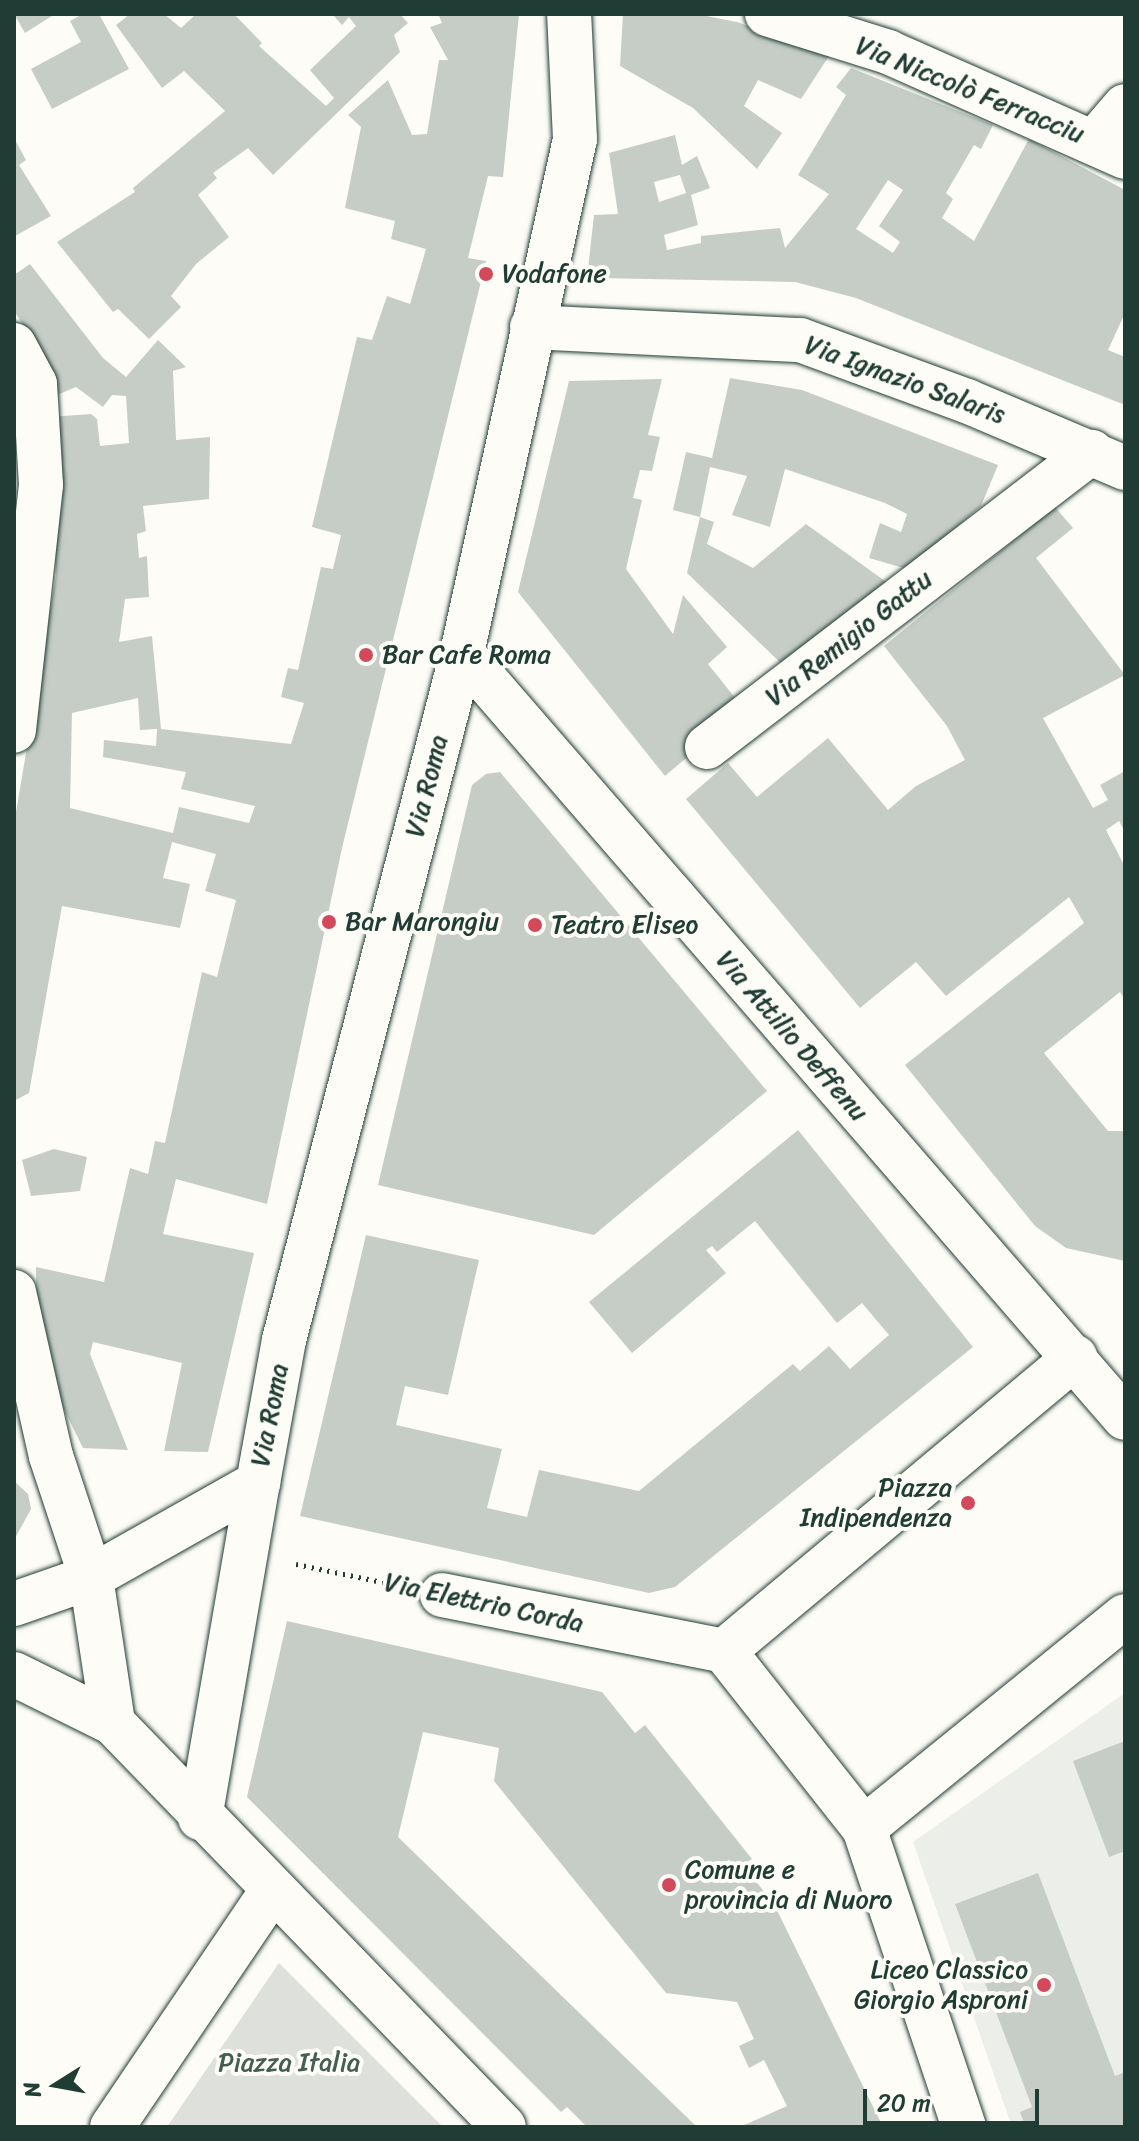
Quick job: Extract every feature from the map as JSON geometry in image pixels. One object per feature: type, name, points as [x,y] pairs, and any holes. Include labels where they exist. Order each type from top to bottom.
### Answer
[{"type":"street","name":"Via Roma","points":[[244,1553],[284,1340],[462,653],[575,139],[569,14]]},
{"type":"street","name":"Via Niccolò Ferracciu","points":[[767,14],[888,52],[1110,149]]},
{"type":"street","points":[[1110,149],[1125,106]]},
{"type":"street","name":"Via Ignazio Salaris","points":[[532,327],[800,340],[1108,460]]},
{"type":"street","points":[[14,345],[35,384],[41,485],[14,731]]},
{"type":"street","name":"Via Remigio Gattu","points":[[707,747],[1108,460]]},
{"type":"street","name":"Via Attilio Deffenu","points":[[462,653],[606,825],[1075,1357],[1125,1418]]},
{"type":"street","points":[[14,1292],[33,1448],[91,1577],[113,1723]]},
{"type":"street","points":[[964,2127],[864,1828],[724,1651],[1075,1357]]},
{"type":"street","points":[[14,1604],[91,1577],[258,1483]]},
{"type":"street","points":[[200,1818],[244,1553]]},
{"type":"street","name":"Via Elettrio Corda","points":[[442,1595],[724,1651]]},
{"type":"street","points":[[864,1828],[1125,1616]]},
{"type":"street","points":[[14,1674],[113,1723],[200,1818],[504,2127]]},
{"type":"street","points":[[112,2127],[273,1889]]},
{"type":"path","name":"Via Elettrio Corda","points":[[244,1553],[442,1595]]},
{"type":"shaded area","name":"Liceo Classico Giorgio Asproni","points":[[1125,1693],[1125,2127],[1012,2127],[913,1842]]},
{"type":"green space","name":"Piazza Italia","points":[[279,1963],[443,2127],[167,2127]]},
{"type":"building","points":[[14,14],[55,14],[25,33]]},
{"type":"building","points":[[83,14],[99,14],[129,69],[52,109],[31,69],[81,42],[70,21]]},
{"type":"building","points":[[130,14],[164,14],[181,28],[196,14],[234,14],[262,43],[259,46],[326,106],[334,98],[310,70],[356,26],[349,17],[342,25],[332,14],[400,14],[408,23],[394,35],[400,52],[273,175],[248,148],[213,173],[217,178],[198,195],[229,237],[196,264],[171,296],[181,307],[149,339],[118,309],[113,312],[57,242],[135,192],[133,188],[225,111],[184,71],[162,88],[116,25]]},
{"type":"building","points":[[438,14],[519,14],[503,177],[488,176],[468,258],[486,261],[342,848],[267,1204],[176,1179],[163,1234],[254,1253],[208,1452],[164,1451],[182,1363],[93,1342],[90,1354],[128,1450],[83,1448],[37,1355],[36,1267],[104,1282],[130,1168],[148,1174],[155,1141],[165,1143],[202,972],[217,977],[236,900],[205,891],[216,854],[172,842],[163,878],[190,884],[180,928],[62,906],[29,1093],[14,1101],[14,824],[56,576],[50,417],[91,414],[97,419],[100,446],[129,443],[126,396],[112,395],[103,407],[76,387],[50,398],[47,360],[14,311],[14,275],[30,264],[103,358],[126,377],[158,340],[186,367],[173,371],[176,440],[210,437],[209,499],[143,506],[146,531],[137,534],[139,558],[147,556],[149,597],[125,599],[119,642],[152,636],[161,729],[291,744],[304,703],[281,697],[288,668],[298,670],[321,567],[333,569],[341,535],[312,527],[357,337],[372,340],[387,296],[410,304],[426,249],[391,239],[395,221],[345,208],[361,127],[348,115],[388,80],[412,135],[427,134],[439,60],[448,60],[430,27],[442,23]],"holes":[[[138,698],[140,730],[157,729],[156,746],[104,740],[103,757],[186,772],[181,789],[255,806],[249,823],[179,807],[173,833],[70,808],[72,713]]]},
{"type":"building","points":[[623,14],[696,14],[737,22],[829,56],[801,99],[758,80],[744,106],[782,133],[757,169],[693,108],[620,66]]},
{"type":"building","points":[[851,68],[993,125],[981,149],[974,145],[946,193],[953,199],[942,218],[974,241],[1029,139],[1125,190],[1125,313],[1108,350],[1125,357],[1125,405],[856,298],[795,282],[597,278],[588,269],[594,215],[618,214],[609,153],[675,135],[682,165],[697,156],[710,188],[691,195],[698,225],[664,235],[667,250],[701,243],[701,236],[780,228],[785,248],[829,194],[798,175],[846,95],[836,87]],"holes":[[[680,175],[686,193],[659,202],[654,182]],[[888,180],[903,190],[879,226],[900,242],[893,253],[856,229]]]},
{"type":"building","points":[[14,138],[26,160],[19,165],[51,216],[15,236]]},
{"type":"building","points":[[730,378],[802,390],[998,465],[981,506],[907,569],[869,558],[880,523],[901,532],[907,514],[885,503],[785,469],[770,527],[732,515],[747,476],[710,467],[700,517],[673,510],[686,452],[712,458]]},
{"type":"building","points":[[662,379],[648,435],[660,437],[652,471],[640,470],[633,498],[642,500],[626,569],[673,634],[683,595],[727,647],[708,664],[744,709],[665,776],[518,592],[569,381]]},
{"type":"building","points":[[1055,507],[1073,528],[1036,558],[1125,675],[1043,718],[1093,808],[1108,800],[1100,785],[1125,771],[1125,832],[1119,821],[1106,830],[1125,867],[1125,1000],[1120,992],[1044,1053],[1108,1131],[1125,1131],[1125,1261],[1066,1248],[1035,1226],[905,1065],[1084,923],[1069,897],[946,996],[916,962],[860,1008],[686,799],[728,763],[757,797],[828,738],[888,810],[916,786],[965,760],[947,726],[884,646]]},
{"type":"building","points":[[700,517],[714,522],[707,544],[753,568],[806,524],[889,584],[789,671],[687,573]]},
{"type":"building","name":"Teatro Eliseo","points":[[500,772],[767,1091],[594,1235],[378,1185],[472,785],[486,774]]},
{"type":"building","points":[[798,1130],[973,1347],[675,1587],[649,1593],[300,1516],[366,1235],[479,1260],[448,1395],[405,1386],[396,1425],[502,1449],[487,1508],[527,1517],[539,1470],[639,1491],[793,1364],[800,1371],[829,1346],[850,1369],[889,1335],[862,1303],[837,1323],[755,1221],[717,1252],[712,1246],[706,1250],[726,1273],[632,1353],[589,1302]]},
{"type":"building","points":[[54,1149],[87,1157],[80,1191],[31,1196],[22,1160]]},
{"type":"building","points":[[14,1481],[28,1494],[31,1509],[14,1540]]},
{"type":"building","name":"Comune e provincia di Nuoro","points":[[287,1621],[602,1692],[635,1733],[645,1725],[752,1859],[743,1865],[774,1904],[883,2127],[740,2127],[787,2106],[764,2060],[749,2068],[739,2046],[754,2039],[737,2002],[666,1993],[494,1781],[499,1748],[423,1732],[398,1837],[697,2127],[587,2127],[567,2107],[561,2112],[247,1797]]},
{"type":"building","points":[[1125,1741],[1125,1851],[1109,1857],[1073,1761]]},
{"type":"building","points":[[1038,1873],[1115,2076],[1125,2072],[1125,2127],[1030,2127],[1020,2112],[1032,2107],[955,1904]]},
{"type":"place","name":"Vodafone","points":[[486,274]]},
{"type":"place","name":"Bar Cafe Roma","points":[[366,655]]},
{"type":"place","name":"Bar Marongiu","points":[[329,922]]},
{"type":"place","name":"Teatro Eliseo","points":[[535,925]]},
{"type":"place","name":"Piazza Indipendenza","points":[[968,1503]]},
{"type":"place","name":"Comune e provincia di Nuoro","points":[[669,1885]]},
{"type":"place","name":"Liceo Classico Giorgio Asproni","points":[[1044,1985]]}]
